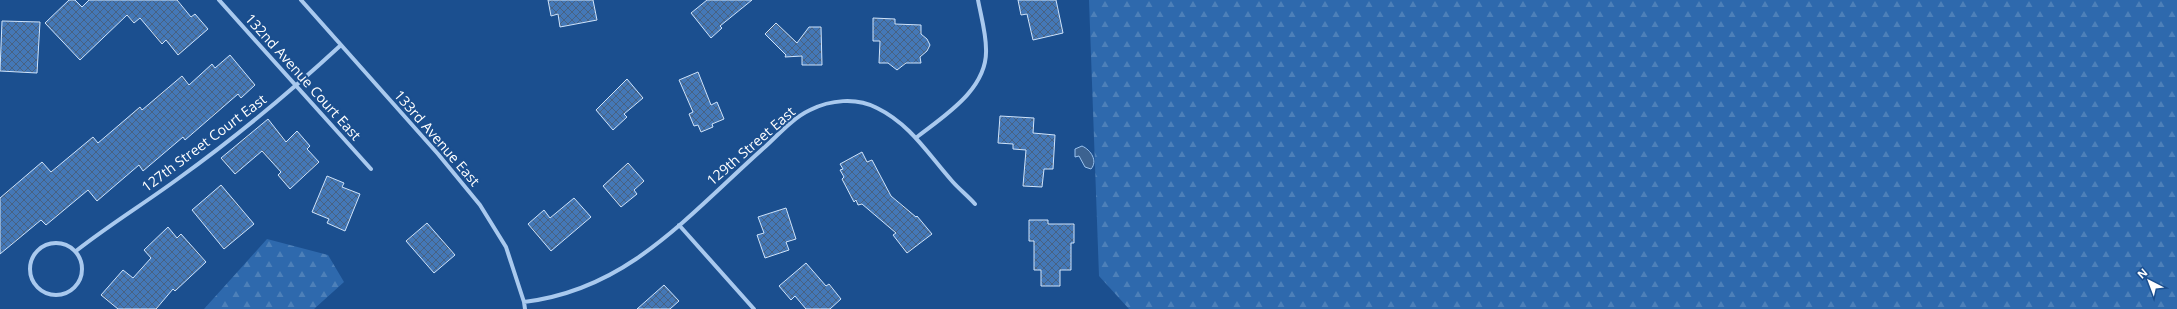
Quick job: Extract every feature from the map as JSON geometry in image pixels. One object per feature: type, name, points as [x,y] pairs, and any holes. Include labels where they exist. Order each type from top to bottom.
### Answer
[{"type":"street","name":"132nd Avenue Court East","points":[[219,0],[372,169]]},
{"type":"street","name":"133rd Avenue East","points":[[301,0],[438,154],[480,205],[506,247],[525,309]]},
{"type":"street","points":[[917,137],[960,103],[975,84],[983,67],[987,50],[978,0]]},
{"type":"street","name":"127th Street Court East","points":[[76,251],[112,223],[180,177],[297,86],[341,45]]},
{"type":"street","name":"129th Street East","points":[[524,302],[570,293],[592,284],[636,259],[679,225],[762,150],[811,110],[835,102],[862,102],[889,114],[917,137],[952,182],[976,204]]},
{"type":"street","points":[[679,225],[754,309]]},
{"type":"street","points":[[51,243],[59,243],[67,245],[76,251],[82,263],[83,272],[75,289],[67,294],[49,295],[41,291],[34,284],[30,267],[37,251],[51,243]]},
{"type":"green space","points":[[1089,0],[2177,0],[2177,309],[1129,309],[1099,276]]},
{"type":"green space","points":[[267,239],[328,255],[344,282],[314,309],[204,309]]},
{"type":"shaded area","points":[[1082,146],[1091,153],[1094,159],[1091,169],[1085,167],[1079,156],[1075,157],[1075,149]]},
{"type":"building","points":[[69,0],[75,0],[82,7],[89,0],[177,0],[191,17],[195,14],[208,29],[178,55],[166,40],[162,44],[140,18],[134,23],[127,15],[80,60],[45,23]]},
{"type":"building","points":[[548,0],[593,0],[597,20],[560,27],[558,14],[551,16]]},
{"type":"building","points":[[707,0],[752,0],[720,26],[722,28],[711,38],[691,13]]},
{"type":"building","points":[[1018,0],[1056,0],[1063,33],[1033,40],[1027,14],[1021,15]]},
{"type":"building","points":[[873,18],[895,19],[895,24],[921,25],[921,34],[927,39],[930,45],[927,51],[920,57],[921,63],[906,63],[897,70],[888,63],[879,63],[880,41],[873,41]]},
{"type":"building","points":[[2,21],[40,22],[37,73],[0,71]]},
{"type":"building","points":[[776,23],[797,43],[809,27],[821,27],[822,65],[802,65],[802,56],[785,57],[786,55],[765,34]]},
{"type":"building","points":[[230,55],[255,85],[241,98],[238,94],[185,140],[183,137],[143,171],[139,165],[97,201],[88,190],[46,225],[41,220],[0,254],[0,198],[42,162],[51,172],[93,137],[98,143],[140,107],[142,110],[182,76],[189,85],[212,64],[215,68]]},
{"type":"building","points":[[698,72],[711,105],[717,102],[724,119],[712,124],[713,127],[701,132],[698,125],[694,126],[689,114],[693,112],[679,80]]},
{"type":"building","points":[[627,79],[643,98],[624,114],[627,117],[613,130],[596,110]]},
{"type":"building","points":[[1000,116],[1034,118],[1033,133],[1055,135],[1053,169],[1044,169],[1042,187],[1023,186],[1026,150],[1013,149],[1013,144],[998,143]]},
{"type":"building","points":[[268,119],[286,142],[297,131],[310,146],[307,149],[319,162],[290,189],[278,175],[281,172],[262,151],[235,174],[221,158]]},
{"type":"building","points":[[862,152],[867,162],[872,160],[891,196],[916,217],[917,216],[932,234],[907,253],[893,235],[896,233],[862,204],[858,205],[856,200],[854,202],[842,179],[844,177],[840,170],[843,169],[840,164]]},
{"type":"building","points":[[628,163],[644,181],[634,190],[637,194],[621,207],[603,186]]},
{"type":"building","points":[[327,176],[344,183],[342,187],[360,194],[345,231],[327,223],[329,219],[312,212]]},
{"type":"building","points":[[221,185],[254,224],[224,249],[192,210]]},
{"type":"building","points":[[574,198],[591,217],[551,251],[528,224],[544,210],[550,218]]},
{"type":"building","points":[[786,208],[796,239],[786,242],[789,250],[765,258],[757,235],[764,233],[758,217]]},
{"type":"building","points":[[1029,220],[1048,220],[1048,224],[1074,224],[1074,243],[1071,243],[1071,270],[1060,270],[1060,286],[1041,286],[1041,270],[1034,270],[1034,241],[1029,241]]},
{"type":"building","points":[[427,223],[455,255],[434,273],[406,241]]},
{"type":"building","points":[[168,227],[177,238],[181,234],[206,262],[175,291],[173,289],[156,309],[118,309],[101,295],[123,270],[133,278],[151,258],[144,250]]},
{"type":"building","points":[[806,263],[826,286],[829,284],[841,299],[830,309],[806,309],[795,296],[791,300],[779,286]]},
{"type":"building","points":[[664,285],[679,301],[670,309],[637,309]]}]
